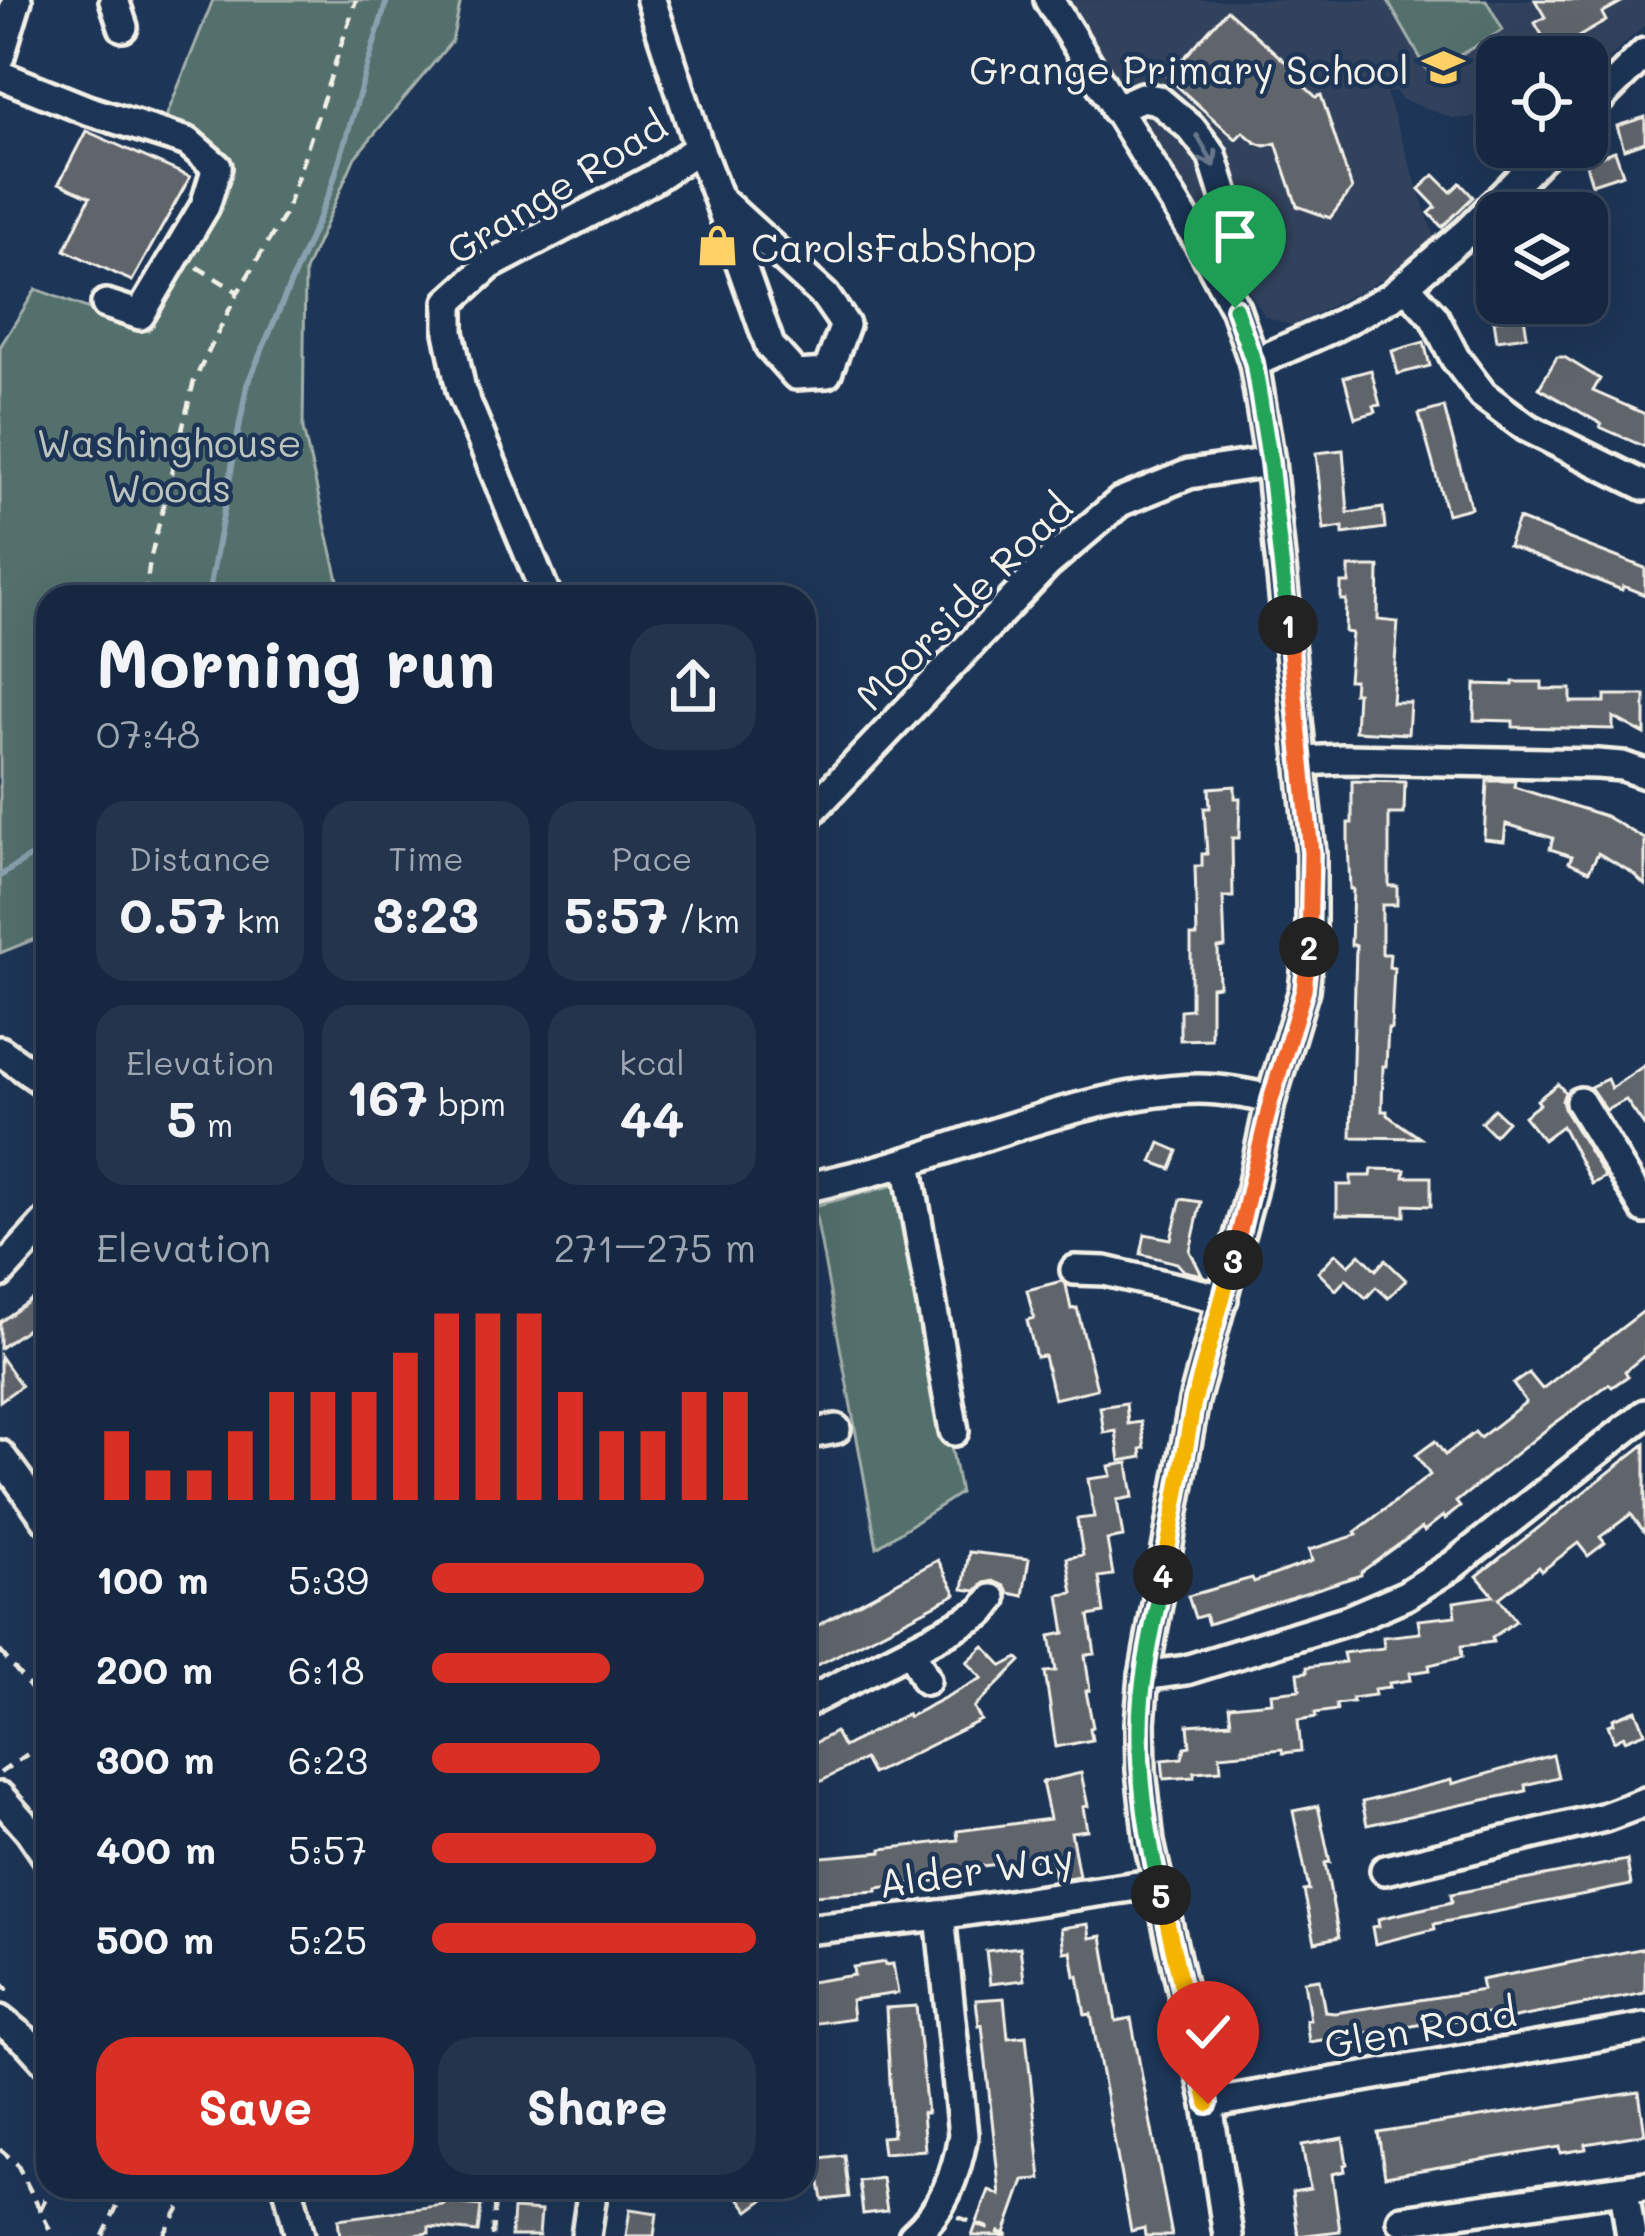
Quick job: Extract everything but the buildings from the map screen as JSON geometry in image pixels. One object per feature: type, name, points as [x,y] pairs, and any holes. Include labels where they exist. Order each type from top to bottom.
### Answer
[{"type":"street","points":[[2,39],[17,0]]},
{"type":"street","name":"Grange Road","points":[[542,585],[461,390],[449,332],[449,302],[490,265],[699,148],[651,0]]},
{"type":"street","points":[[1049,0],[1205,252],[1235,308],[1254,363],[1304,761],[1311,853],[1311,928],[1304,990],[1194,1401],[1144,1676],[1140,1723],[1149,1842],[1208,2104],[1228,2236]]},
{"type":"street","points":[[1608,90],[1645,53]]},
{"type":"street","points":[[0,75],[87,110],[188,142],[217,167],[206,206],[140,315],[106,304]]},
{"type":"street","points":[[1115,109],[1142,97],[1158,100],[1191,128],[1212,155],[1233,223],[1219,245],[1205,252]]},
{"type":"street","points":[[699,148],[770,346],[796,375],[827,373],[844,325],[825,296],[718,198]]},
{"type":"street","points":[[1254,363],[1391,297],[1468,231],[1530,168]]},
{"type":"street","points":[[1405,285],[1434,317],[1455,358],[1483,395],[1526,427],[1645,486]]},
{"type":"street","name":"Moorside Road","points":[[816,806],[1047,564],[1120,502],[1189,474],[1270,462]]},
{"type":"street","points":[[1304,761],[1597,764],[1645,774]]},
{"type":"street","points":[[0,1051],[36,1076]]},
{"type":"street","points":[[816,1185],[907,1162],[1042,1117],[1152,1093],[1236,1091],[1271,1100]]},
{"type":"street","points":[[1580,1102],[1645,1209]]},
{"type":"street","points":[[907,1162],[955,1431]]},
{"type":"street","points":[[0,1273],[36,1235]]},
{"type":"street","points":[[1075,1270],[1105,1271],[1223,1299]]},
{"type":"street","points":[[1144,1676],[1186,1670],[1348,1620],[1406,1595],[1452,1566],[1645,1414]]},
{"type":"street","points":[[816,1433],[836,1429]]},
{"type":"street","points":[[0,1455],[36,1504]]},
{"type":"street","points":[[816,1698],[982,1612],[992,1599]]},
{"type":"street","points":[[910,1650],[926,1680]]},
{"type":"street","points":[[0,1797],[36,1840]]},
{"type":"street","points":[[1385,1870],[1605,1817],[1645,1802]]},
{"type":"street","name":"Alder Way","points":[[816,1929],[1158,1883]]},
{"type":"street","points":[[913,2236],[939,2210],[956,2170],[963,2135],[940,1915]]},
{"type":"street","points":[[0,2020],[36,2051]]},
{"type":"street","name":"Glen Road","points":[[1208,2104],[1645,2028]]},
{"type":"street","points":[[1402,2220],[1635,2188],[1631,2236]]},
{"type":"street","points":[[291,2199],[300,2236]]},
{"type":"street","points":[[586,2236],[592,2199]]},
{"type":"path","points":[[147,585],[194,381],[238,292],[286,212],[356,0]]},
{"type":"path","points":[[177,255],[238,292]]},
{"type":"path","points":[[0,1651],[36,1694]]},
{"type":"path","points":[[0,1773],[36,1748]]},
{"type":"path","points":[[0,1981],[7,1989],[0,1994]]},
{"type":"path","points":[[0,2149],[17,2164],[53,2236]]},
{"type":"path","points":[[40,2210],[45,2199]]},
{"type":"path","points":[[103,2236],[120,2199]]},
{"type":"path","points":[[163,2236],[182,2199]]},
{"type":"path","points":[[492,2236],[495,2199]]},
{"type":"path","points":[[939,2210],[1009,2236]]},
{"type":"shaded area","points":[[1057,0],[1645,0],[1645,25],[1608,59],[1608,36],[1476,36],[1476,118],[1455,119],[1401,99],[1395,91],[1386,93],[1437,246],[1292,326],[1265,316],[1112,91]]},
{"type":"green space","name":"Washinghouse Woods","points":[[213,0],[461,0],[452,41],[355,157],[305,271],[303,429],[339,585],[36,585],[36,939],[0,953],[0,347],[36,289],[148,331],[213,209],[231,158],[166,117]]},
{"type":"green space","points":[[1387,0],[1486,0],[1503,30],[1493,36],[1476,36],[1476,46],[1429,73]]},
{"type":"green space","points":[[902,1183],[960,1493],[877,1547],[816,1217],[816,1205]]},
{"type":"waterway","points":[[210,585],[247,385],[331,189],[387,0]]},
{"type":"waterway","points":[[0,876],[36,853]]},
{"type":"place","name":"Grange Primary School","points":[[1443,68]]},
{"type":"place","name":"CarolsFabShop","points":[[717,246]]},
{"type":"route","points":[[1208,2104],[1149,1842],[1140,1723],[1144,1676],[1194,1401],[1304,990],[1311,928],[1304,761],[1270,462],[1254,363],[1235,308]]}]
